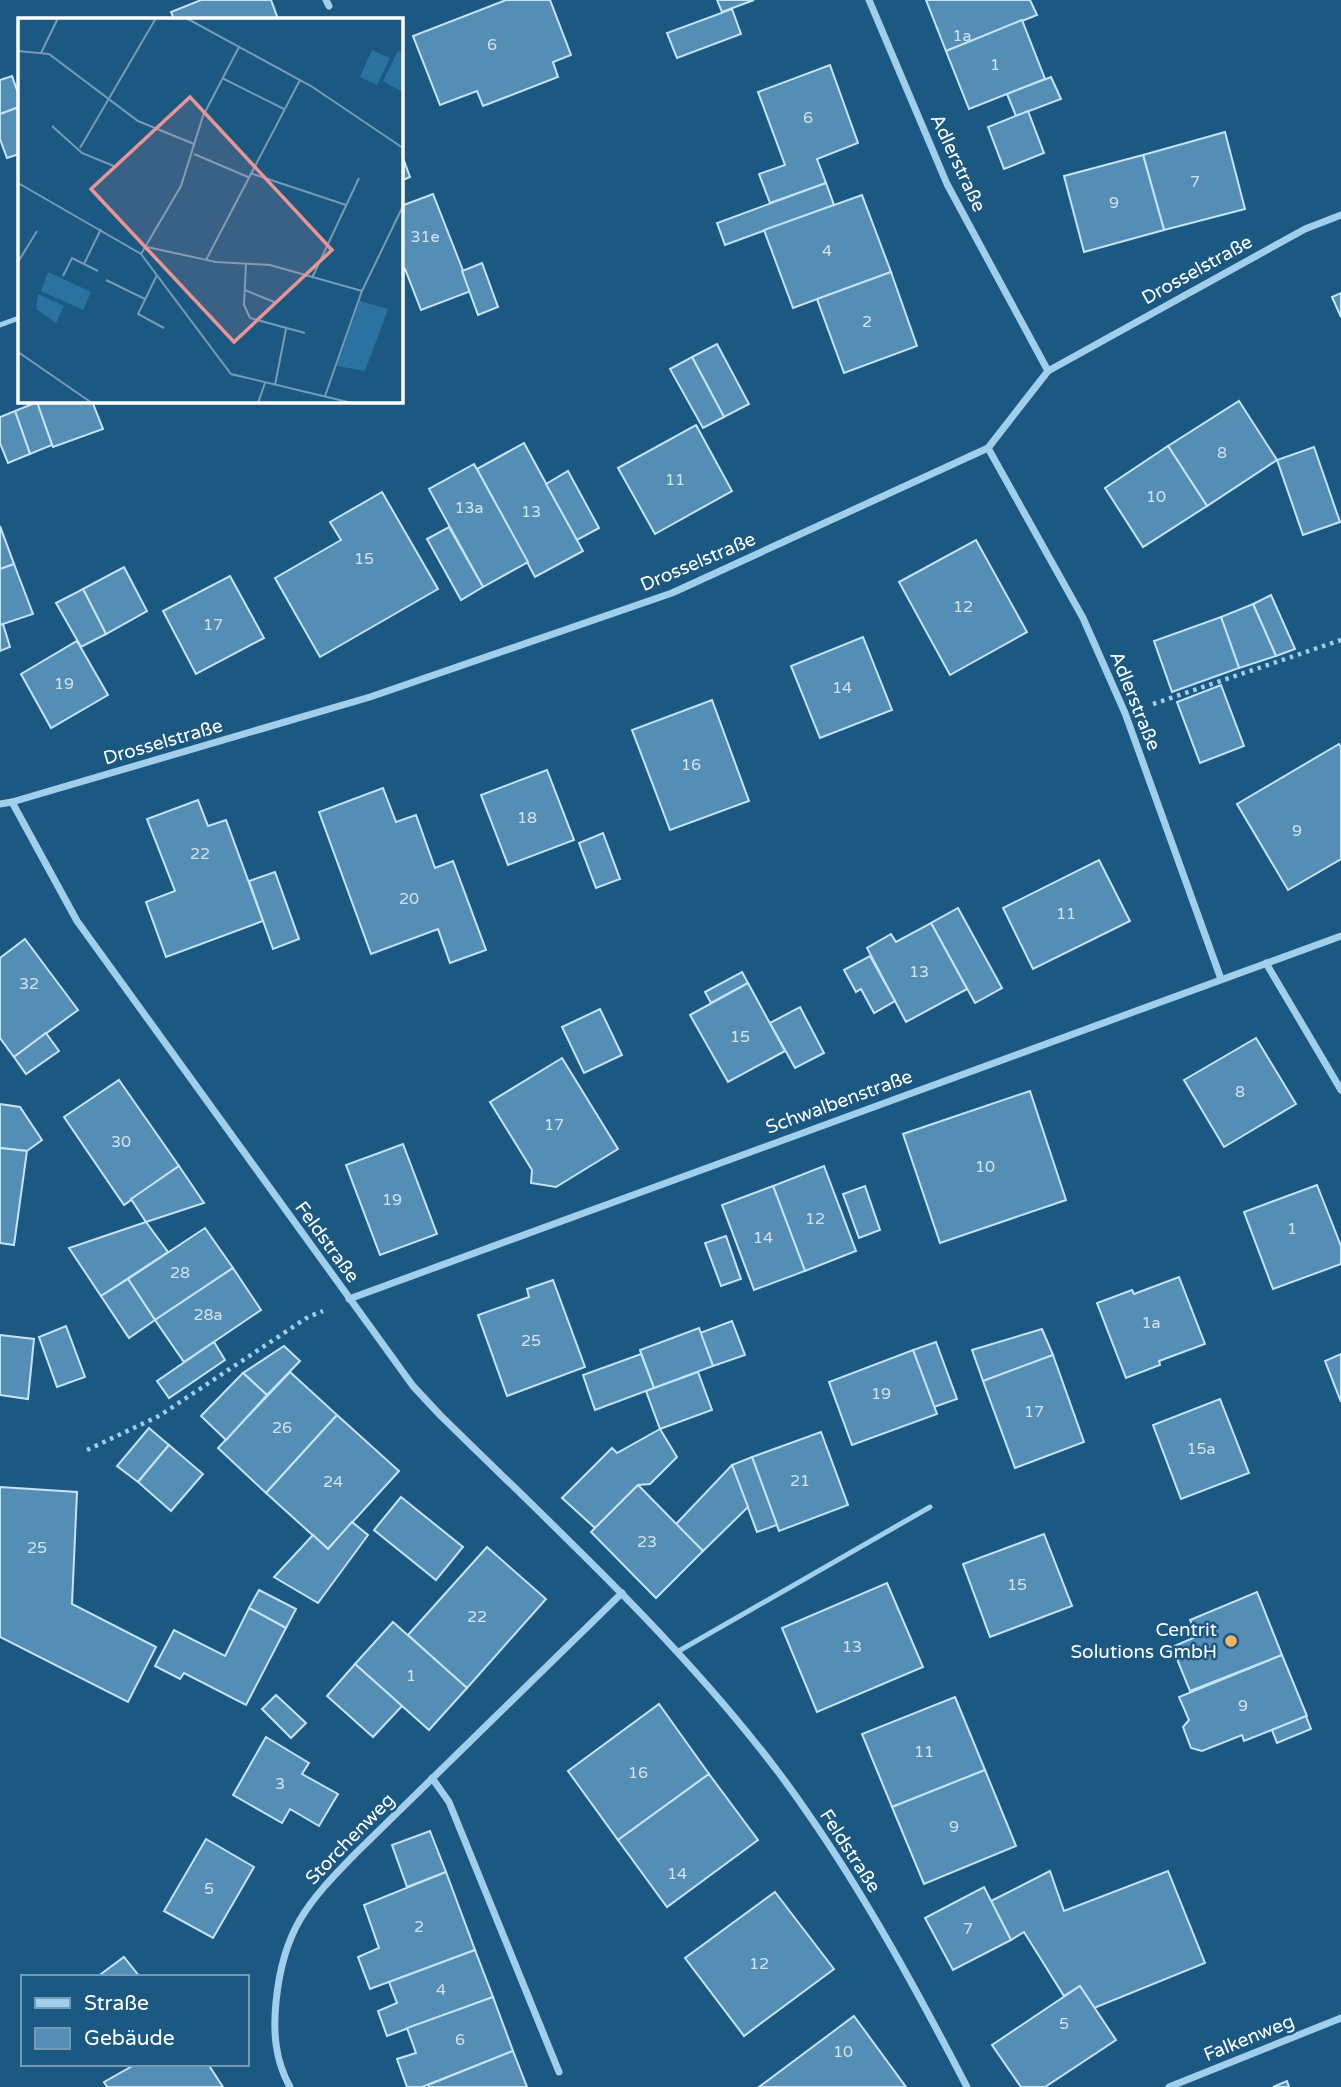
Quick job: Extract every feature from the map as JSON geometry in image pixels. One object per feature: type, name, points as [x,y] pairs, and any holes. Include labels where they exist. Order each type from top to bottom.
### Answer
[{"type":"street","name":"Adlerstraße","points":[[869,0],[947,184],[1048,371]]},
{"type":"street","name":"Drosselstraße","points":[[0,804],[370,697],[672,593],[988,448],[1048,371],[1305,229],[1341,215]]},
{"type":"street","name":"Adlerstraße","points":[[988,448],[1083,618],[1125,713],[1221,979]]},
{"type":"street","name":"Feldstraße","points":[[12,802],[77,921],[413,1386],[622,1593],[677,1652],[779,1774],[847,1873],[929,2014],[967,2087]]},
{"type":"street","name":"Schwalbenstraße","points":[[349,1299],[1341,936]]},
{"type":"street","points":[[1266,963],[1341,1090]]},
{"type":"street","name":"Storchenweg","points":[[290,2087],[283,2075],[276,2047],[275,2019],[285,1947],[306,1910],[324,1886],[622,1593]]},
{"type":"street","points":[[432,1778],[449,1802],[559,2072]]},
{"type":"street","name":"Falkenweg","points":[[1169,2087],[1341,2018]]},
{"type":"lane","points":[[0,325],[18,318]]},
{"type":"lane","points":[[677,1652],[930,1507]]},
{"type":"path","points":[[1125,713],[1341,640]]},
{"type":"path","points":[[87,1450],[159,1416],[308,1317],[349,1299]]},
{"type":"building","points":[[201,0],[271,0],[278,18],[174,18],[171,12]]},
{"type":"building","points":[[506,0],[550,0],[571,55],[553,62],[558,77],[483,106],[477,91],[440,105],[413,36]]},
{"type":"building","points":[[717,0],[754,0],[722,12]]},
{"type":"building","points":[[926,0],[1030,0],[1037,15],[946,51]]},
{"type":"building","points":[[732,9],[741,34],[677,58],[667,33]]},
{"type":"building","points":[[1022,20],[1045,79],[969,109],[946,51]]},
{"type":"building","points":[[830,65],[858,143],[817,159],[826,183],[770,203],[759,174],[785,165],[758,92]]},
{"type":"building","points":[[12,76],[18,93],[18,107],[0,114],[0,80]]},
{"type":"building","points":[[1051,77],[1061,99],[1016,116],[1007,94]]},
{"type":"building","points":[[18,107],[18,154],[7,158],[0,139],[0,114]]},
{"type":"building","points":[[1028,111],[1044,153],[1004,169],[988,127]]},
{"type":"building","points":[[1225,132],[1245,209],[1164,230],[1143,155]]},
{"type":"building","points":[[1143,155],[1164,230],[1084,252],[1064,176]]},
{"type":"building","points":[[402,158],[410,177],[402,181]]},
{"type":"building","points":[[826,183],[834,205],[725,245],[717,223]]},
{"type":"building","points":[[433,194],[471,291],[421,310],[405,269],[402,270],[402,206]]},
{"type":"building","points":[[862,195],[891,272],[793,308],[764,230]]},
{"type":"building","points":[[482,263],[498,307],[478,315],[462,271]]},
{"type":"building","points":[[891,272],[917,346],[844,373],[817,299]]},
{"type":"building","points":[[1341,293],[1341,317],[1332,297]]},
{"type":"building","points":[[717,344],[749,404],[724,417],[692,357]]},
{"type":"building","points":[[692,357],[724,417],[703,428],[670,369]]},
{"type":"building","points":[[1239,401],[1277,460],[1207,506],[1168,446]]},
{"type":"building","points":[[36,402],[92,402],[103,429],[53,447]]},
{"type":"building","points":[[37,402],[52,445],[30,454],[15,411]]},
{"type":"building","points":[[15,411],[30,454],[8,463],[0,443],[0,417]]},
{"type":"building","points":[[696,425],[732,491],[655,534],[618,468]]},
{"type":"building","points":[[524,443],[583,551],[535,577],[477,469]]},
{"type":"building","points":[[1168,446],[1207,506],[1143,547],[1105,488]]},
{"type":"building","points":[[1314,447],[1340,522],[1303,535],[1277,460]]},
{"type":"building","points":[[474,464],[528,562],[483,587],[429,489]]},
{"type":"building","points":[[568,471],[599,528],[577,540],[546,484]]},
{"type":"building","points":[[382,492],[438,589],[320,657],[275,578],[341,540],[330,522]]},
{"type":"building","points":[[0,526],[14,564],[0,569]]},
{"type":"building","points":[[449,527],[483,587],[461,600],[427,539]]},
{"type":"building","points":[[976,540],[1027,632],[950,675],[899,582]]},
{"type":"building","points":[[14,564],[33,614],[0,625],[0,569]]},
{"type":"building","points":[[124,567],[147,611],[106,634],[83,589]]},
{"type":"building","points":[[230,576],[264,638],[196,674],[163,611]]},
{"type":"building","points":[[83,589],[106,634],[81,647],[56,603]]},
{"type":"building","points":[[1271,595],[1295,649],[1276,656],[1253,604]]},
{"type":"building","points":[[1253,604],[1276,656],[1239,668],[1221,617]]},
{"type":"building","points":[[1221,617],[1239,668],[1172,692],[1154,641]]},
{"type":"building","points":[[3,624],[10,647],[0,651],[0,625]]},
{"type":"building","points":[[863,637],[892,710],[820,738],[791,666]]},
{"type":"building","points":[[77,641],[108,695],[51,728],[21,674]]},
{"type":"building","points":[[1221,685],[1244,746],[1200,763],[1177,702]]},
{"type":"building","points":[[712,700],[749,801],[670,830],[632,730]]},
{"type":"building","points":[[1339,744],[1341,859],[1288,890],[1237,804]]},
{"type":"building","points":[[547,770],[574,840],[508,865],[481,795]]},
{"type":"building","points":[[383,788],[396,822],[416,815],[435,868],[453,861],[486,950],[450,963],[438,929],[371,954],[319,812]]},
{"type":"building","points":[[198,800],[208,826],[226,820],[263,921],[166,957],[146,902],[175,891],[147,819]]},
{"type":"building","points":[[603,833],[620,879],[596,888],[579,843]]},
{"type":"building","points":[[1099,860],[1130,921],[1033,969],[1003,908]]},
{"type":"building","points":[[275,872],[299,939],[273,949],[249,881]]},
{"type":"building","points":[[958,908],[1002,988],[975,1003],[931,923]]},
{"type":"building","points":[[931,923],[967,989],[906,1022],[867,948],[891,934],[896,942]]},
{"type":"building","points":[[25,939],[78,1010],[14,1057],[0,1038],[0,958]]},
{"type":"building","points":[[870,956],[895,1001],[874,1013],[861,989],[856,992],[844,970]]},
{"type":"building","points":[[742,972],[748,983],[711,1003],[705,992]]},
{"type":"building","points":[[748,983],[785,1051],[728,1082],[690,1015]]},
{"type":"building","points":[[800,1007],[824,1053],[795,1068],[770,1023]]},
{"type":"building","points":[[600,1009],[622,1055],[584,1073],[562,1027]]},
{"type":"building","points":[[46,1033],[59,1051],[26,1074],[14,1057]]},
{"type":"building","points":[[1256,1038],[1296,1104],[1224,1147],[1184,1080]]},
{"type":"building","points":[[562,1058],[618,1149],[556,1187],[531,1183],[532,1170],[490,1102]]},
{"type":"building","points":[[119,1080],[179,1166],[124,1205],[64,1117]]},
{"type":"building","points":[[1030,1091],[1066,1200],[940,1243],[903,1134]]},
{"type":"building","points":[[0,1104],[20,1107],[42,1140],[27,1151],[0,1148]]},
{"type":"building","points":[[403,1144],[437,1234],[380,1255],[346,1165]]},
{"type":"building","points":[[0,1148],[27,1151],[14,1245],[0,1243]]},
{"type":"building","points":[[179,1166],[204,1203],[146,1222],[131,1199]]},
{"type":"building","points":[[824,1166],[856,1251],[805,1271],[773,1186]]},
{"type":"building","points":[[1317,1185],[1341,1246],[1341,1264],[1273,1289],[1244,1212]]},
{"type":"building","points":[[773,1186],[805,1271],[754,1290],[722,1205]]},
{"type":"building","points":[[865,1186],[880,1230],[859,1238],[843,1194]]},
{"type":"building","points":[[146,1222],[168,1252],[101,1296],[69,1248]]},
{"type":"building","points":[[205,1228],[233,1268],[155,1320],[128,1279]]},
{"type":"building","points":[[726,1236],[741,1279],[721,1286],[705,1243]]},
{"type":"building","points":[[233,1268],[261,1310],[184,1362],[155,1320]]},
{"type":"building","points":[[1179,1277],[1205,1344],[1159,1361],[1160,1365],[1126,1378],[1097,1303],[1132,1290],[1134,1294]]},
{"type":"building","points":[[128,1279],[155,1320],[129,1338],[101,1296]]},
{"type":"building","points":[[553,1280],[585,1367],[507,1396],[478,1315],[529,1297],[527,1289]]},
{"type":"building","points":[[732,1321],[745,1355],[713,1366],[700,1333]]},
{"type":"building","points":[[66,1326],[85,1377],[57,1387],[39,1337]]},
{"type":"building","points":[[699,1328],[713,1366],[654,1388],[640,1350]]},
{"type":"building","points":[[1042,1329],[1053,1355],[983,1381],[972,1350]]},
{"type":"building","points":[[0,1335],[34,1339],[28,1399],[0,1395]]},
{"type":"building","points":[[214,1342],[225,1360],[169,1398],[157,1381]]},
{"type":"building","points":[[936,1342],[957,1399],[934,1407],[913,1350]]},
{"type":"building","points":[[284,1346],[300,1361],[267,1395],[243,1373]]},
{"type":"building","points":[[913,1350],[937,1414],[852,1445],[829,1382]]},
{"type":"building","points":[[641,1354],[654,1388],[595,1410],[583,1375]]},
{"type":"building","points":[[1341,1354],[1341,1402],[1325,1361]]},
{"type":"building","points":[[1053,1355],[1084,1442],[1015,1468],[983,1381]]},
{"type":"building","points":[[290,1372],[337,1415],[266,1493],[218,1448]]},
{"type":"building","points":[[698,1372],[712,1410],[660,1429],[646,1391]]},
{"type":"building","points":[[243,1373],[267,1395],[226,1440],[201,1416]]},
{"type":"building","points":[[1220,1399],[1249,1473],[1181,1499],[1153,1425]]},
{"type":"building","points":[[337,1415],[399,1471],[328,1549],[266,1493]]},
{"type":"building","points":[[149,1428],[169,1445],[138,1482],[117,1466]]},
{"type":"building","points":[[660,1429],[677,1457],[650,1484],[638,1485],[595,1528],[562,1498],[612,1448],[617,1453]]},
{"type":"building","points":[[821,1432],[848,1505],[779,1531],[752,1457]]},
{"type":"building","points":[[169,1445],[203,1474],[171,1511],[138,1482]]},
{"type":"building","points":[[752,1457],[777,1525],[757,1532],[732,1465]]},
{"type":"building","points":[[732,1465],[748,1507],[703,1551],[676,1524]]},
{"type":"building","points":[[638,1485],[703,1551],[656,1598],[591,1532]]},
{"type":"building","points":[[0,1487],[77,1492],[72,1604],[156,1647],[128,1702],[0,1637]]},
{"type":"building","points":[[401,1497],[463,1547],[436,1580],[374,1530]]},
{"type":"building","points":[[352,1522],[368,1535],[318,1603],[274,1577],[313,1535],[328,1549]]},
{"type":"building","points":[[1044,1534],[1072,1606],[990,1637],[963,1564]]},
{"type":"building","points":[[487,1547],[546,1599],[467,1688],[408,1635]]},
{"type":"building","points":[[887,1583],[923,1667],[817,1712],[782,1628]]},
{"type":"building","points":[[259,1590],[296,1609],[286,1628],[249,1608]]},
{"type":"building","name":"Centrit Solutions GmbH","points":[[1257,1592],[1282,1655],[1190,1691],[1172,1647],[1198,1636],[1190,1620]]},
{"type":"building","points":[[249,1608],[286,1628],[246,1705],[184,1673],[180,1679],[155,1666],[174,1630],[225,1656]]},
{"type":"building","points":[[393,1622],[467,1688],[429,1730],[355,1664]]},
{"type":"building","points":[[1282,1655],[1307,1716],[1244,1741],[1242,1735],[1202,1751],[1191,1748],[1183,1727],[1189,1720],[1179,1697]]},
{"type":"building","points":[[355,1664],[402,1706],[373,1737],[327,1696]]},
{"type":"building","points":[[276,1695],[306,1723],[291,1738],[262,1709]]},
{"type":"building","points":[[955,1697],[985,1770],[892,1807],[862,1734]]},
{"type":"building","points":[[659,1704],[709,1774],[618,1840],[568,1771]]},
{"type":"building","points":[[1306,1716],[1311,1729],[1277,1743],[1272,1730]]},
{"type":"building","points":[[266,1737],[309,1763],[302,1774],[338,1794],[319,1826],[290,1809],[282,1823],[233,1795]]},
{"type":"building","points":[[985,1770],[1016,1846],[924,1884],[892,1807]]},
{"type":"building","points":[[709,1774],[758,1840],[667,1907],[618,1840]]},
{"type":"building","points":[[430,1831],[446,1872],[407,1887],[392,1845]]},
{"type":"building","points":[[206,1839],[254,1867],[213,1938],[164,1911]]},
{"type":"building","points":[[1050,1871],[1064,1911],[1168,1871],[1205,1963],[1094,2008],[1080,1986],[1064,1996],[1024,1932],[1011,1940],[991,1901]]},
{"type":"building","points":[[446,1872],[475,1950],[370,1989],[358,1957],[379,1948],[364,1905]]},
{"type":"building","points":[[984,1887],[1011,1940],[953,1970],[925,1918]]},
{"type":"building","points":[[775,1892],[834,1969],[744,2036],[685,1958]]},
{"type":"building","points":[[475,1950],[493,1997],[387,2036],[378,2011],[397,2003],[389,1982]]},
{"type":"building","points":[[124,1957],[138,1975],[100,1975]]},
{"type":"building","points":[[1080,1986],[1116,2040],[1045,2087],[1021,2087],[992,2045]]},
{"type":"building","points":[[493,1997],[513,2051],[422,2087],[407,2087],[397,2059],[416,2053],[407,2028]]},
{"type":"building","points":[[854,2016],[906,2087],[759,2087]]},
{"type":"building","points":[[513,2051],[527,2087],[428,2085]]},
{"type":"building","points":[[132,2066],[209,2066],[223,2087],[107,2087],[104,2082]]},
{"type":"building","points":[[1287,2081],[1289,2087],[1273,2087]]},
{"type":"place","name":"Centrit Solutions GmbH","points":[[1231,1641]]}]
